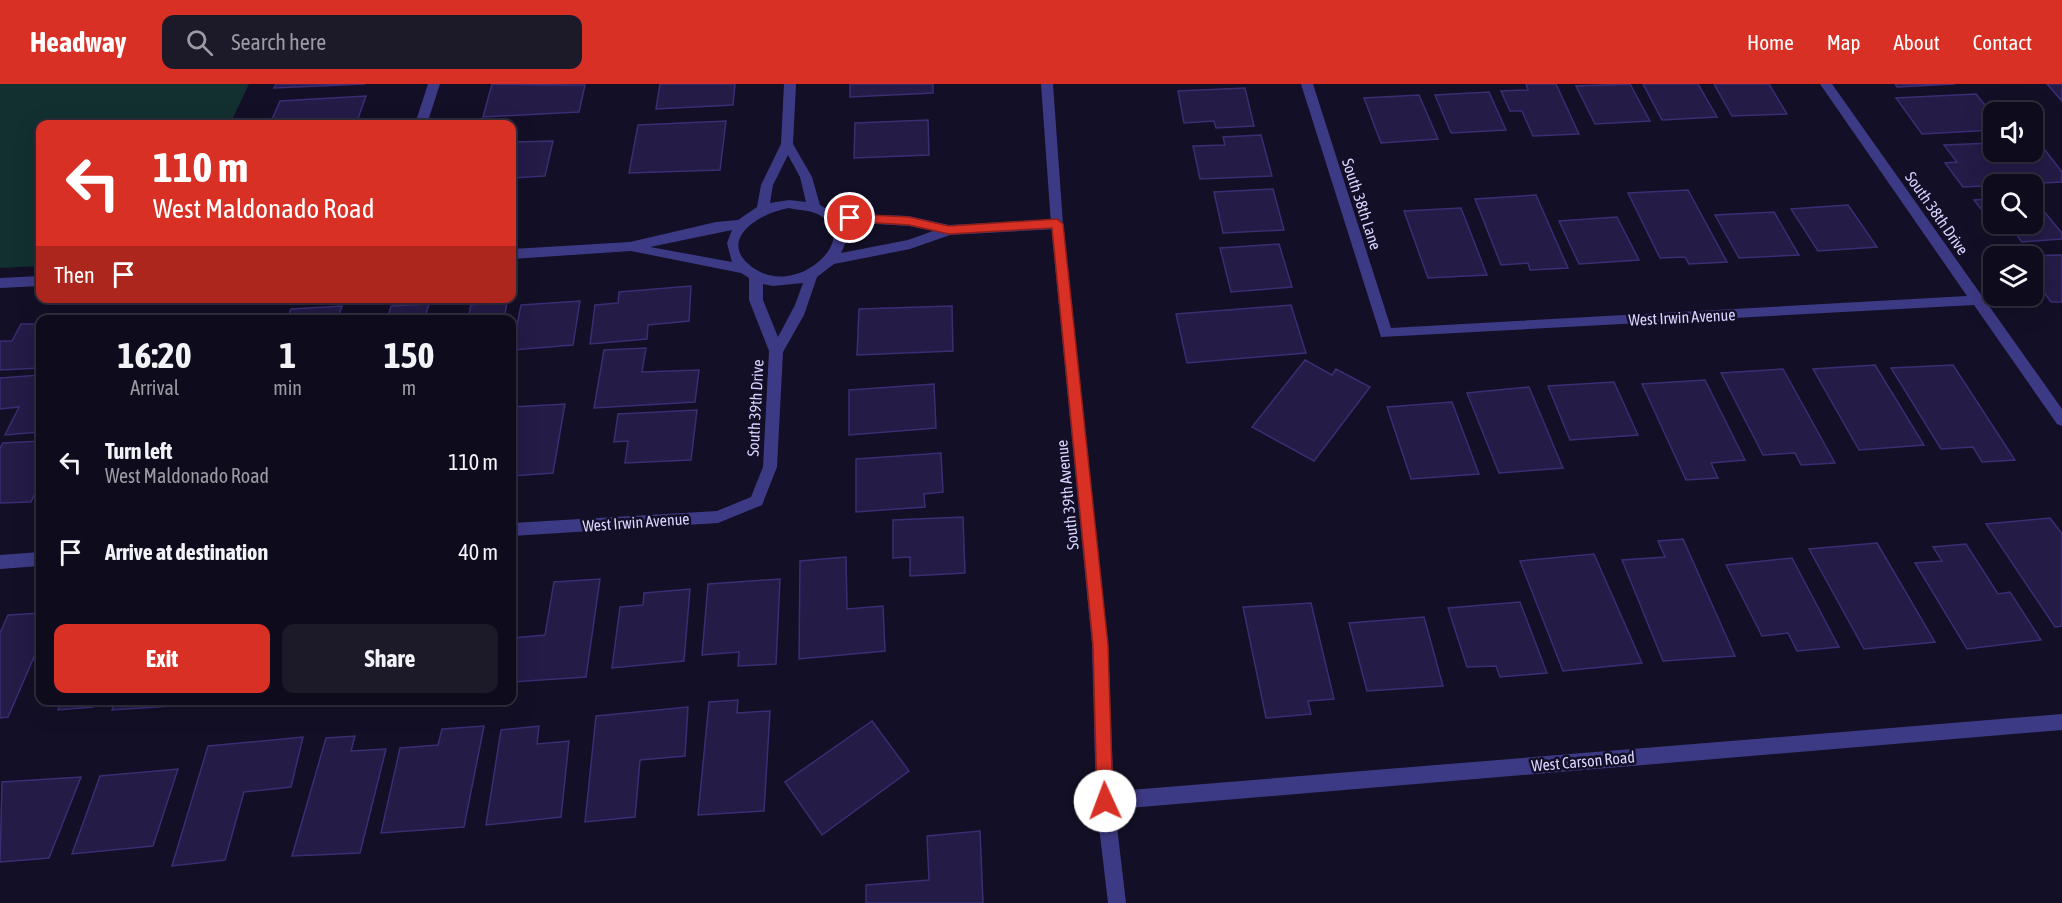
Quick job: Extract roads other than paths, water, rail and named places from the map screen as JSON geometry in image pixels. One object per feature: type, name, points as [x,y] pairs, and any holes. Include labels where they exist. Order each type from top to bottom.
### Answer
[{"type":"street","points":[[422,120],[434,84]]},
{"type":"street","points":[[763,210],[767,185],[787,144],[790,84]]},
{"type":"street","name":"South 39th Avenue","points":[[1047,84],[1057,224],[1100,645],[1105,801],[1117,903]]},
{"type":"street","name":"South 38th Lane","points":[[1307,84],[1386,333]]},
{"type":"street","name":"South 38th Drive","points":[[1826,84],[2062,420]]},
{"type":"street","points":[[787,144],[806,177],[814,207]]},
{"type":"street","points":[[630,247],[742,268],[756,276],[773,280],[792,280],[811,275],[832,260],[839,249],[841,237],[838,226],[831,217],[814,207],[789,204],[763,210],[742,224],[735,235],[733,246],[735,258],[742,268]]},
{"type":"street","points":[[831,217],[909,221],[949,230],[1057,224]]},
{"type":"street","points":[[516,254],[630,247],[716,227],[742,224]]},
{"type":"street","points":[[832,260],[910,244],[949,230]]},
{"type":"street","name":"South 39th Drive","points":[[776,351],[795,321],[807,295],[811,275]]},
{"type":"street","name":"South 39th Drive","points":[[756,276],[756,300],[776,351],[770,467],[757,501]]},
{"type":"street","points":[[0,283],[36,280]]},
{"type":"street","name":"West Irwin Avenue","points":[[1386,333],[1977,300]]},
{"type":"street","name":"West Irwin Avenue","points":[[516,530],[718,517],[757,501]]},
{"type":"street","points":[[0,562],[36,560]]},
{"type":"street","name":"West Carson Road","points":[[1105,801],[2062,722]]}]
